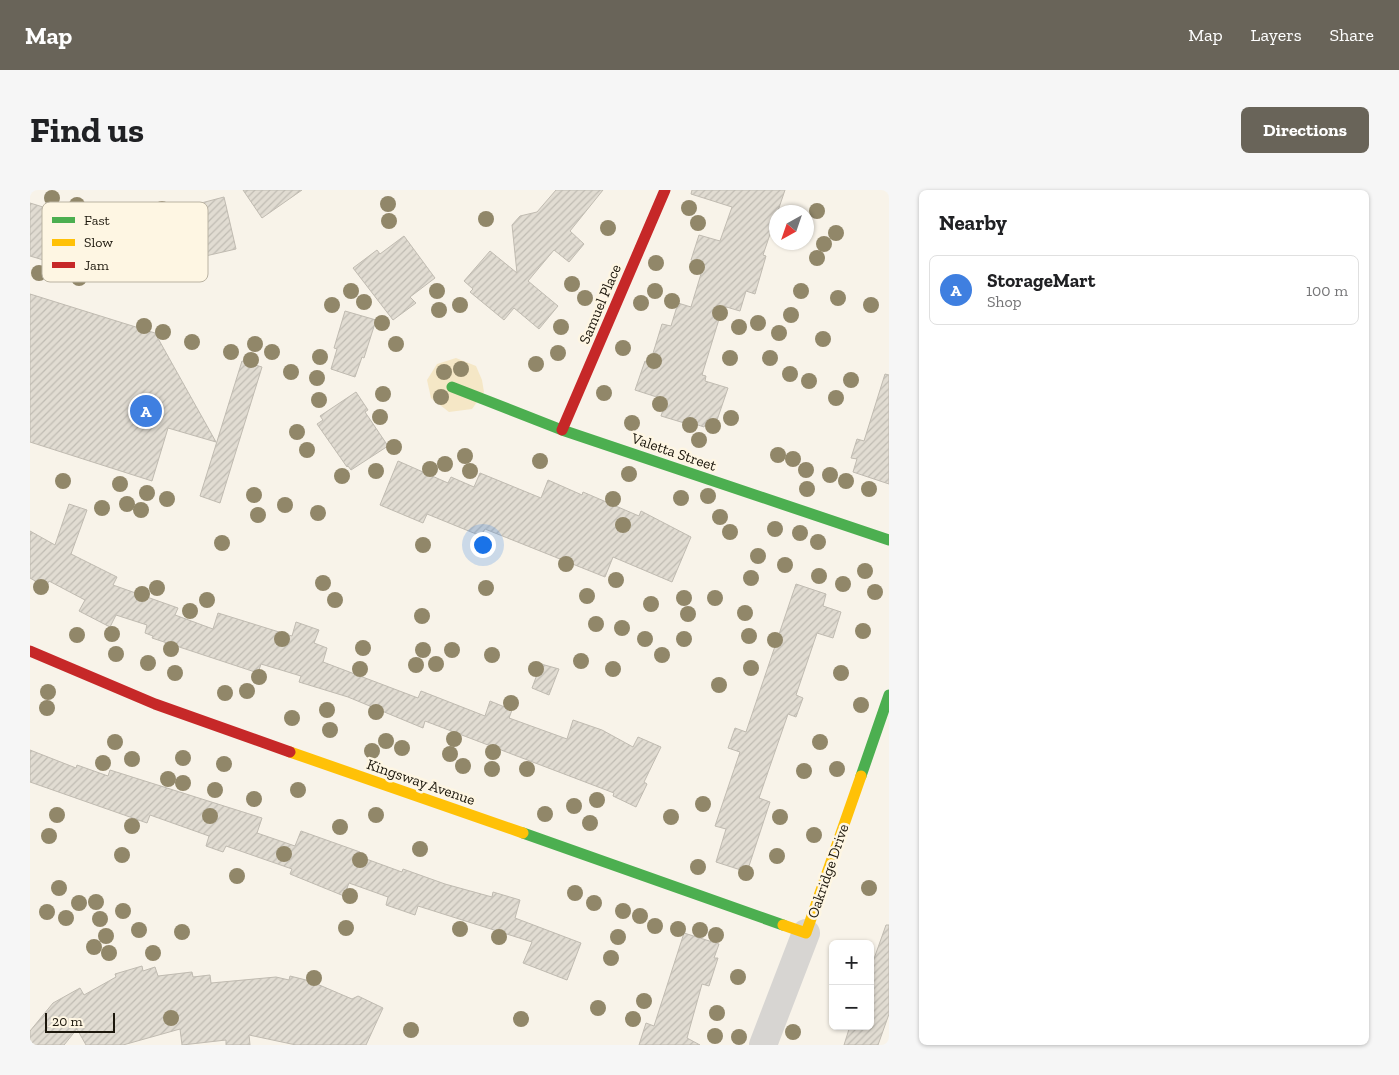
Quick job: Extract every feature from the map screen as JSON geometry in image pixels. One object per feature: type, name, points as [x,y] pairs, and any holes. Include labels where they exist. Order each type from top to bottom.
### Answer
[{"type":"street","name":"Samuel Place","points":[[562,430],[665,190]]},
{"type":"street","name":"Valetta Street","points":[[452,387],[562,430],[889,540]]},
{"type":"street","name":"Kingsway Avenue","points":[[30,651],[155,704],[806,933]]},
{"type":"street","name":"Oakridge Drive","points":[[763,1045],[806,933],[889,695]]},
{"type":"shaded area","points":[[456,358],[476,366],[482,380],[484,392],[472,409],[449,412],[431,398],[427,380],[437,364]]},
{"type":"building","points":[[243,190],[302,190],[262,218]]},
{"type":"building","points":[[556,190],[603,190],[570,231],[584,244],[569,262],[554,250],[528,281],[558,306],[539,329],[514,308],[504,320],[470,292],[473,289],[464,281],[490,251],[517,273],[512,225],[520,216],[537,212]]},
{"type":"building","points":[[692,190],[785,190],[780,205],[769,205],[769,237],[763,255],[766,256],[755,294],[746,291],[740,311],[723,306],[702,375],[706,376],[705,381],[728,388],[715,426],[706,423],[704,427],[661,416],[666,400],[635,390],[645,361],[650,363],[662,324],[671,326],[678,303],[691,307],[704,264],[691,260],[699,235],[720,241],[732,207],[691,194]]},
{"type":"building","points":[[224,197],[236,249],[208,255],[208,202],[205,202]]},
{"type":"building","points":[[30,203],[42,207],[42,260],[30,256]]},
{"type":"building","points":[[404,236],[435,278],[410,297],[416,303],[393,320],[353,268],[377,250],[380,254]]},
{"type":"building","points":[[30,294],[155,333],[216,442],[168,428],[152,481],[30,442]]},
{"type":"building","points":[[345,311],[376,320],[364,358],[362,357],[355,377],[331,369],[337,349],[334,348]]},
{"type":"building","points":[[242,361],[262,367],[220,503],[200,496]]},
{"type":"building","points":[[885,374],[889,375],[889,484],[853,472],[857,459],[851,458],[857,439],[864,441]]},
{"type":"building","points":[[356,392],[368,410],[365,412],[388,446],[351,470],[317,424],[323,420],[320,416]]},
{"type":"building","points":[[398,461],[448,483],[451,477],[474,487],[480,473],[541,498],[548,480],[582,495],[583,492],[639,516],[641,511],[691,537],[672,582],[613,557],[605,577],[485,529],[481,536],[427,514],[423,523],[380,505]]},
{"type":"building","points":[[69,504],[87,510],[71,554],[117,577],[113,585],[178,608],[175,615],[213,629],[218,613],[292,636],[296,622],[319,630],[314,643],[327,648],[323,662],[418,698],[421,691],[485,716],[490,701],[512,710],[509,718],[567,739],[573,720],[602,730],[633,747],[638,737],[661,747],[644,782],[647,784],[636,807],[613,796],[614,793],[425,721],[423,728],[348,697],[299,682],[301,676],[261,664],[258,673],[152,638],[153,636],[145,633],[147,625],[116,615],[110,627],[79,611],[85,600],[49,581],[46,587],[30,578],[30,531],[55,545]]},
{"type":"building","points":[[796,584],[826,594],[823,606],[841,612],[833,638],[817,633],[796,695],[803,698],[796,717],[788,714],[759,798],[770,802],[747,872],[716,862],[726,829],[715,826],[740,752],[728,748],[735,728],[746,732]]},
{"type":"building","points":[[541,664],[559,669],[549,695],[532,688]]},
{"type":"building","points":[[30,750],[76,768],[77,765],[108,776],[110,770],[262,818],[257,833],[295,846],[301,831],[360,852],[358,856],[402,872],[403,869],[445,884],[492,897],[493,892],[520,900],[515,918],[581,943],[567,980],[523,963],[532,942],[418,906],[415,915],[386,905],[388,897],[349,883],[344,896],[290,874],[292,869],[226,846],[223,852],[206,846],[209,836],[150,815],[147,823],[30,782]]},
{"type":"building","points":[[886,925],[889,925],[889,1014],[878,1045],[844,1045],[849,1030],[874,1030],[874,959]]},
{"type":"building","points":[[684,933],[719,944],[714,958],[718,958],[709,986],[702,984],[687,1038],[700,1045],[639,1045],[646,1023],[654,1026]]},
{"type":"building","points":[[142,966],[143,971],[155,967],[158,976],[192,972],[193,977],[210,975],[211,983],[276,977],[289,980],[290,976],[310,981],[352,999],[358,996],[383,1008],[366,1045],[296,1045],[249,1035],[250,1045],[226,1045],[226,1040],[182,1045],[180,1029],[123,1045],[86,1045],[77,1029],[64,1045],[30,1045],[30,1031],[53,1003],[80,988],[84,995],[116,977],[115,974]]},
{"type":"traffic: fast","points":[[452,387],[562,430],[889,540]]},
{"type":"traffic: fast","points":[[861,776],[889,695]]},
{"type":"traffic: fast","points":[[523,833],[783,925]]},
{"type":"traffic: slow","points":[[290,752],[523,833]]},
{"type":"traffic: slow","points":[[783,925],[806,933],[861,776]]},
{"type":"traffic: jam","points":[[562,430],[665,190]]},
{"type":"traffic: jam","points":[[30,651],[155,704],[290,752]]},
{"type":"place","name":"StorageMart","points":[[146,411]]}]
